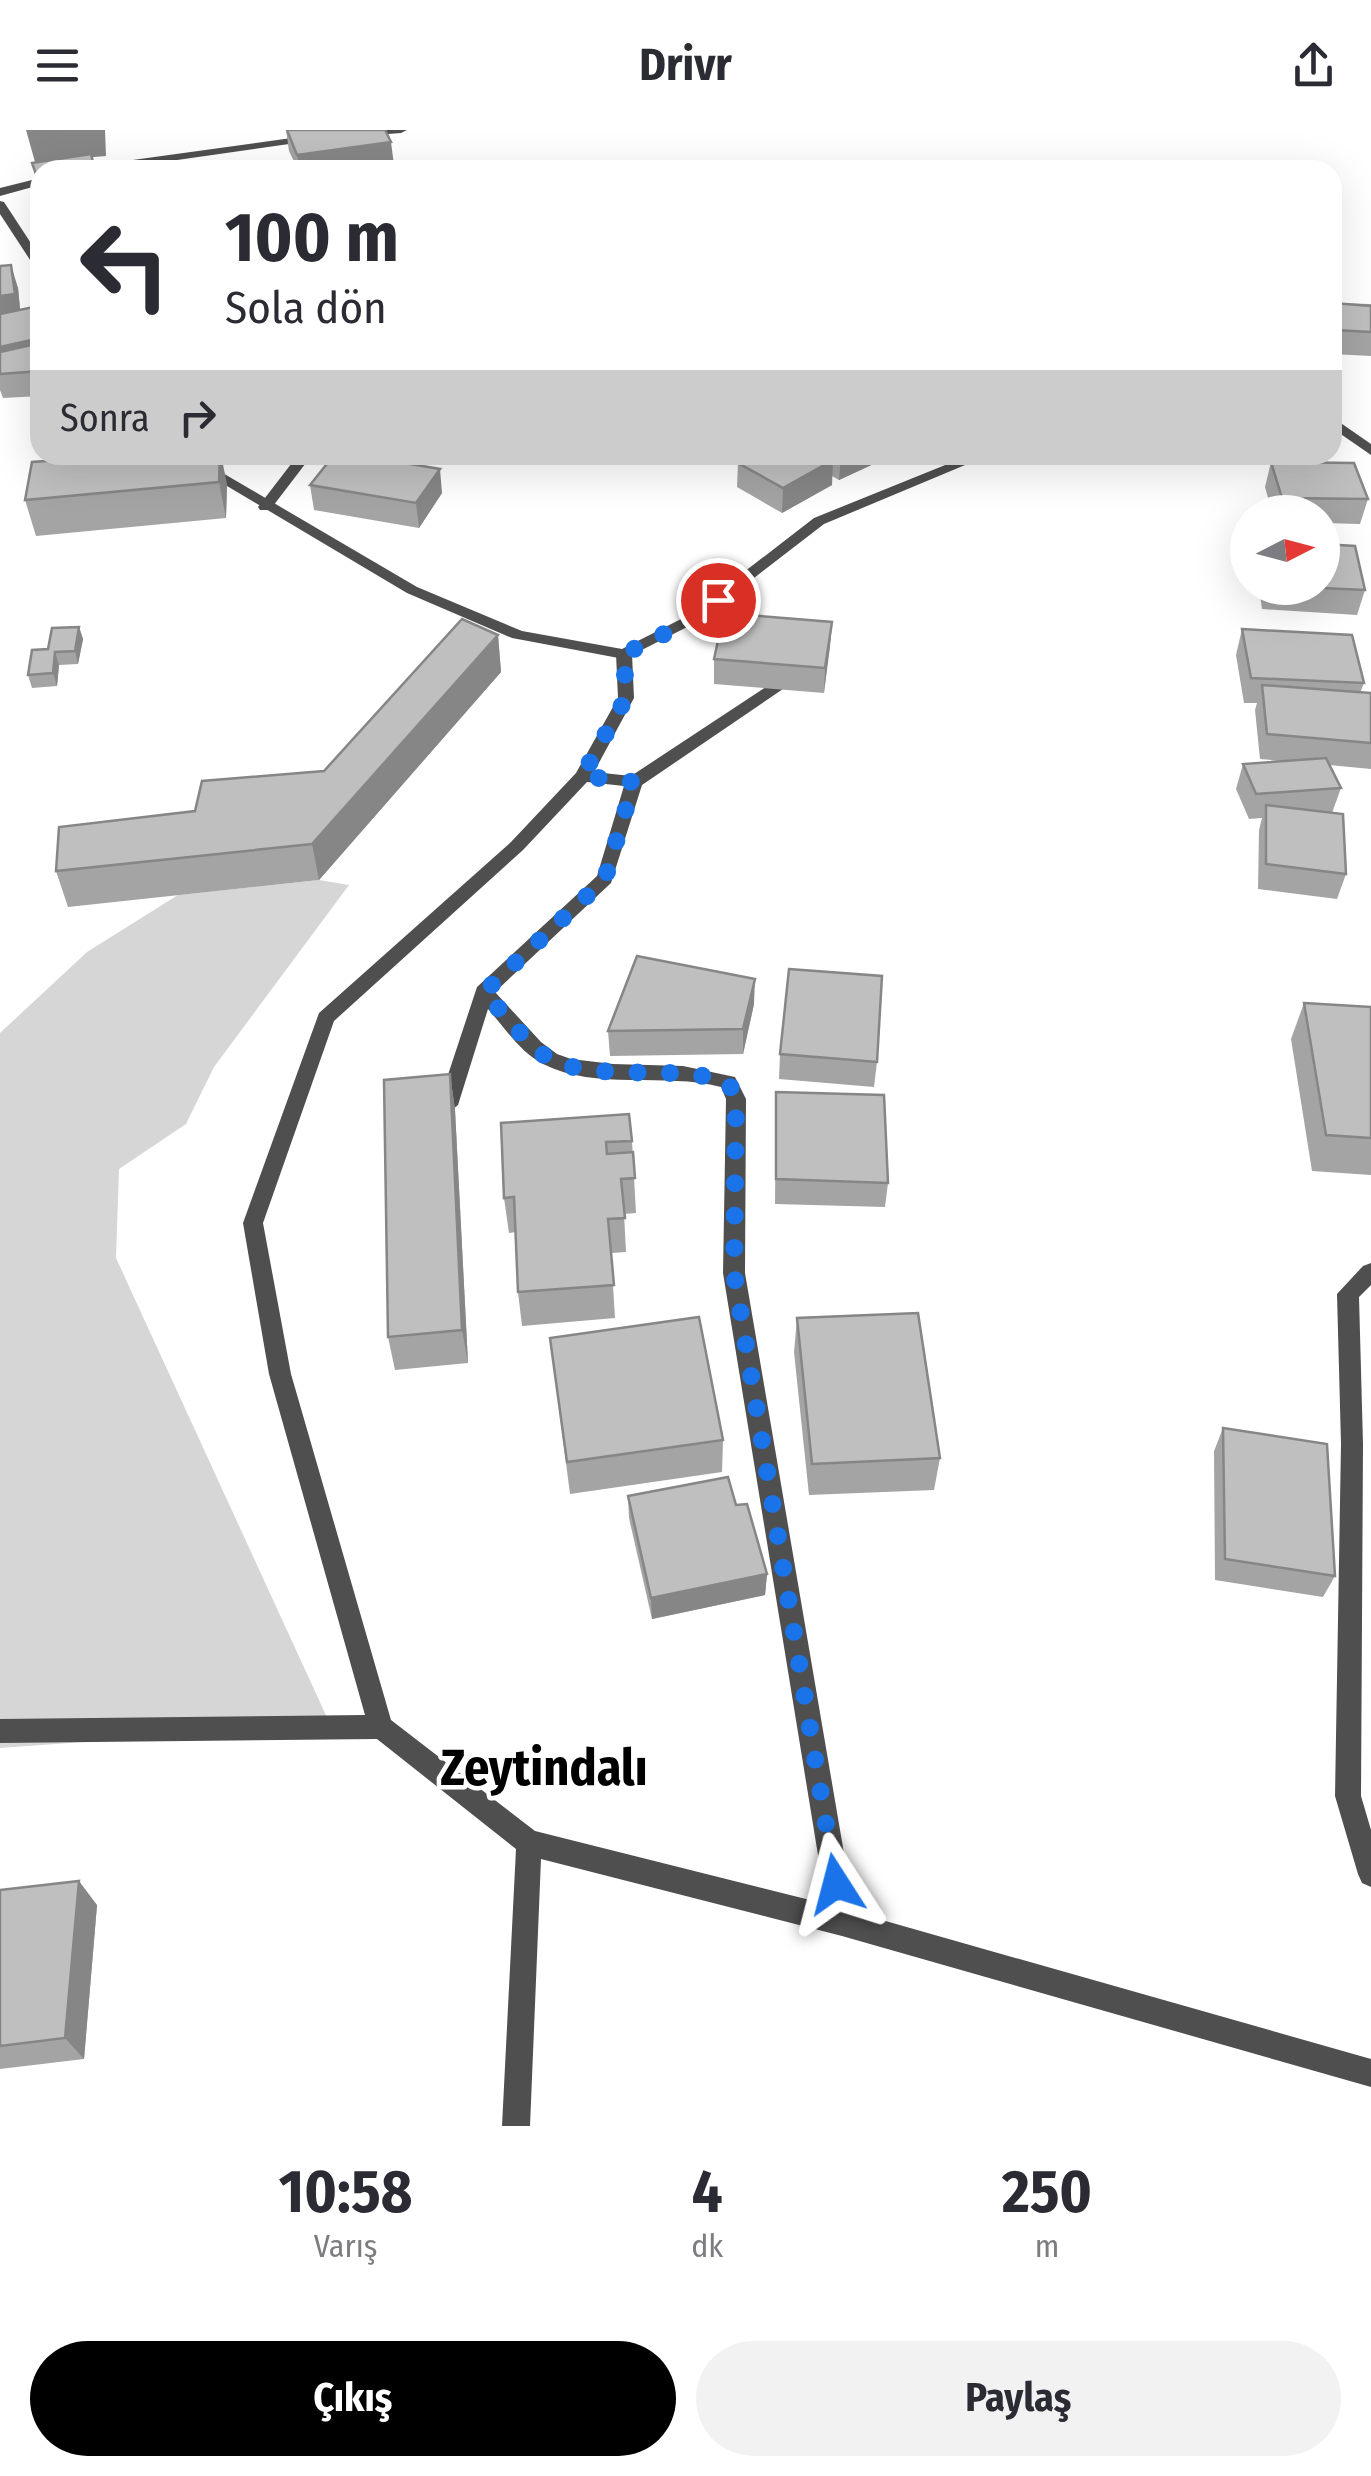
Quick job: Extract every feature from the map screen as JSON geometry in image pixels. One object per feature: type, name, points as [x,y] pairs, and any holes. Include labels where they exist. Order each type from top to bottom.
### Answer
[{"type":"street","points":[[354,134],[401,130]]},
{"type":"street","points":[[156,160],[334,136]]},
{"type":"street","points":[[0,192],[30,183]]},
{"type":"street","points":[[0,205],[30,249]]},
{"type":"street","points":[[0,223],[18,229]]},
{"type":"street","points":[[1342,429],[1371,451]]},
{"type":"street","points":[[198,465],[412,590],[518,636],[624,654],[692,620],[819,521],[957,465]]},
{"type":"street","points":[[265,507],[297,465]]},
{"type":"street","points":[[624,654],[626,698],[582,776],[517,846],[326,1018],[253,1223],[280,1374],[380,1727],[530,1843],[842,1922],[1371,2073]]},
{"type":"street","points":[[448,1105],[484,992],[605,879],[634,782],[775,689]]},
{"type":"street","points":[[582,776],[634,782]]},
{"type":"street","points":[[484,992],[549,1058],[605,1070],[697,1071],[728,1082],[736,1098],[734,1273],[842,1922]]},
{"type":"street","points":[[1371,1272],[1348,1294],[1352,1444],[1348,1796],[1371,1874]]},
{"type":"street","points":[[0,1731],[380,1727]]},
{"type":"street","points":[[516,2126],[530,1843]]},
{"type":"shaded area","points":[[319,880],[349,885],[214,1067],[186,1124],[119,1169],[116,1258],[330,1724],[0,1748],[0,1033],[87,952],[178,895]]},
{"type":"building","points":[[287,130],[385,130],[391,142],[297,155]]},
{"type":"building","points":[[91,154],[92,160],[52,160]]},
{"type":"building","points":[[11,265],[15,294],[0,296],[0,266]]},
{"type":"building","points":[[1342,304],[1371,306],[1371,332],[1342,330]]},
{"type":"building","points":[[30,308],[30,340],[0,347],[0,314]]},
{"type":"building","points":[[30,345],[30,372],[0,374],[0,352]]},
{"type":"building","points":[[1354,463],[1368,499],[1281,495],[1272,465]]},
{"type":"building","points":[[31,465],[220,465],[219,482],[25,500]]},
{"type":"building","points":[[326,465],[416,465],[440,469],[416,503],[310,485]]},
{"type":"building","points":[[742,465],[824,465],[783,488]]},
{"type":"building","points":[[1340,545],[1355,546],[1365,590],[1340,589]]},
{"type":"building","points":[[724,613],[832,622],[825,668],[714,659]]},
{"type":"building","points":[[462,619],[498,635],[312,844],[56,871],[59,827],[195,811],[202,781],[324,771]]},
{"type":"building","points":[[79,627],[75,651],[55,652],[53,673],[28,675],[32,650],[48,649],[52,628]]},
{"type":"building","points":[[1242,629],[1352,635],[1364,683],[1251,678]]},
{"type":"building","points":[[1262,685],[1371,693],[1371,743],[1267,734]]},
{"type":"building","points":[[1326,758],[1341,788],[1256,794],[1243,764]]},
{"type":"building","points":[[1266,805],[1343,814],[1346,874],[1266,864]]},
{"type":"building","points":[[637,956],[755,979],[743,1029],[608,1031]]},
{"type":"building","points":[[789,969],[882,976],[877,1062],[780,1054]]},
{"type":"building","points":[[1304,1003],[1371,1007],[1371,1138],[1326,1135]]},
{"type":"building","points":[[450,1074],[462,1330],[388,1337],[384,1080]]},
{"type":"building","points":[[776,1092],[884,1095],[888,1183],[776,1179]]},
{"type":"building","points":[[629,1114],[632,1141],[606,1142],[607,1154],[633,1152],[635,1178],[621,1179],[625,1218],[608,1219],[614,1285],[518,1292],[514,1197],[504,1198],[501,1123]]},
{"type":"building","points":[[918,1313],[940,1458],[812,1464],[797,1318]]},
{"type":"building","points":[[699,1317],[723,1440],[567,1462],[550,1338]]},
{"type":"building","points":[[1223,1428],[1327,1444],[1335,1576],[1225,1559]]},
{"type":"building","points":[[728,1477],[736,1505],[747,1504],[767,1574],[651,1598],[628,1496]]},
{"type":"building","points":[[79,1881],[65,2038],[0,2046],[0,1890]]},
{"type":"district","name":"Zeytindalı","points":[[544,1767]]},
{"type":"route","points":[[718,600],[692,620],[624,654],[626,698],[582,776],[634,782],[605,879],[484,992],[549,1058],[605,1070],[697,1071],[728,1082],[736,1098],[734,1273],[836,1884]]}]
